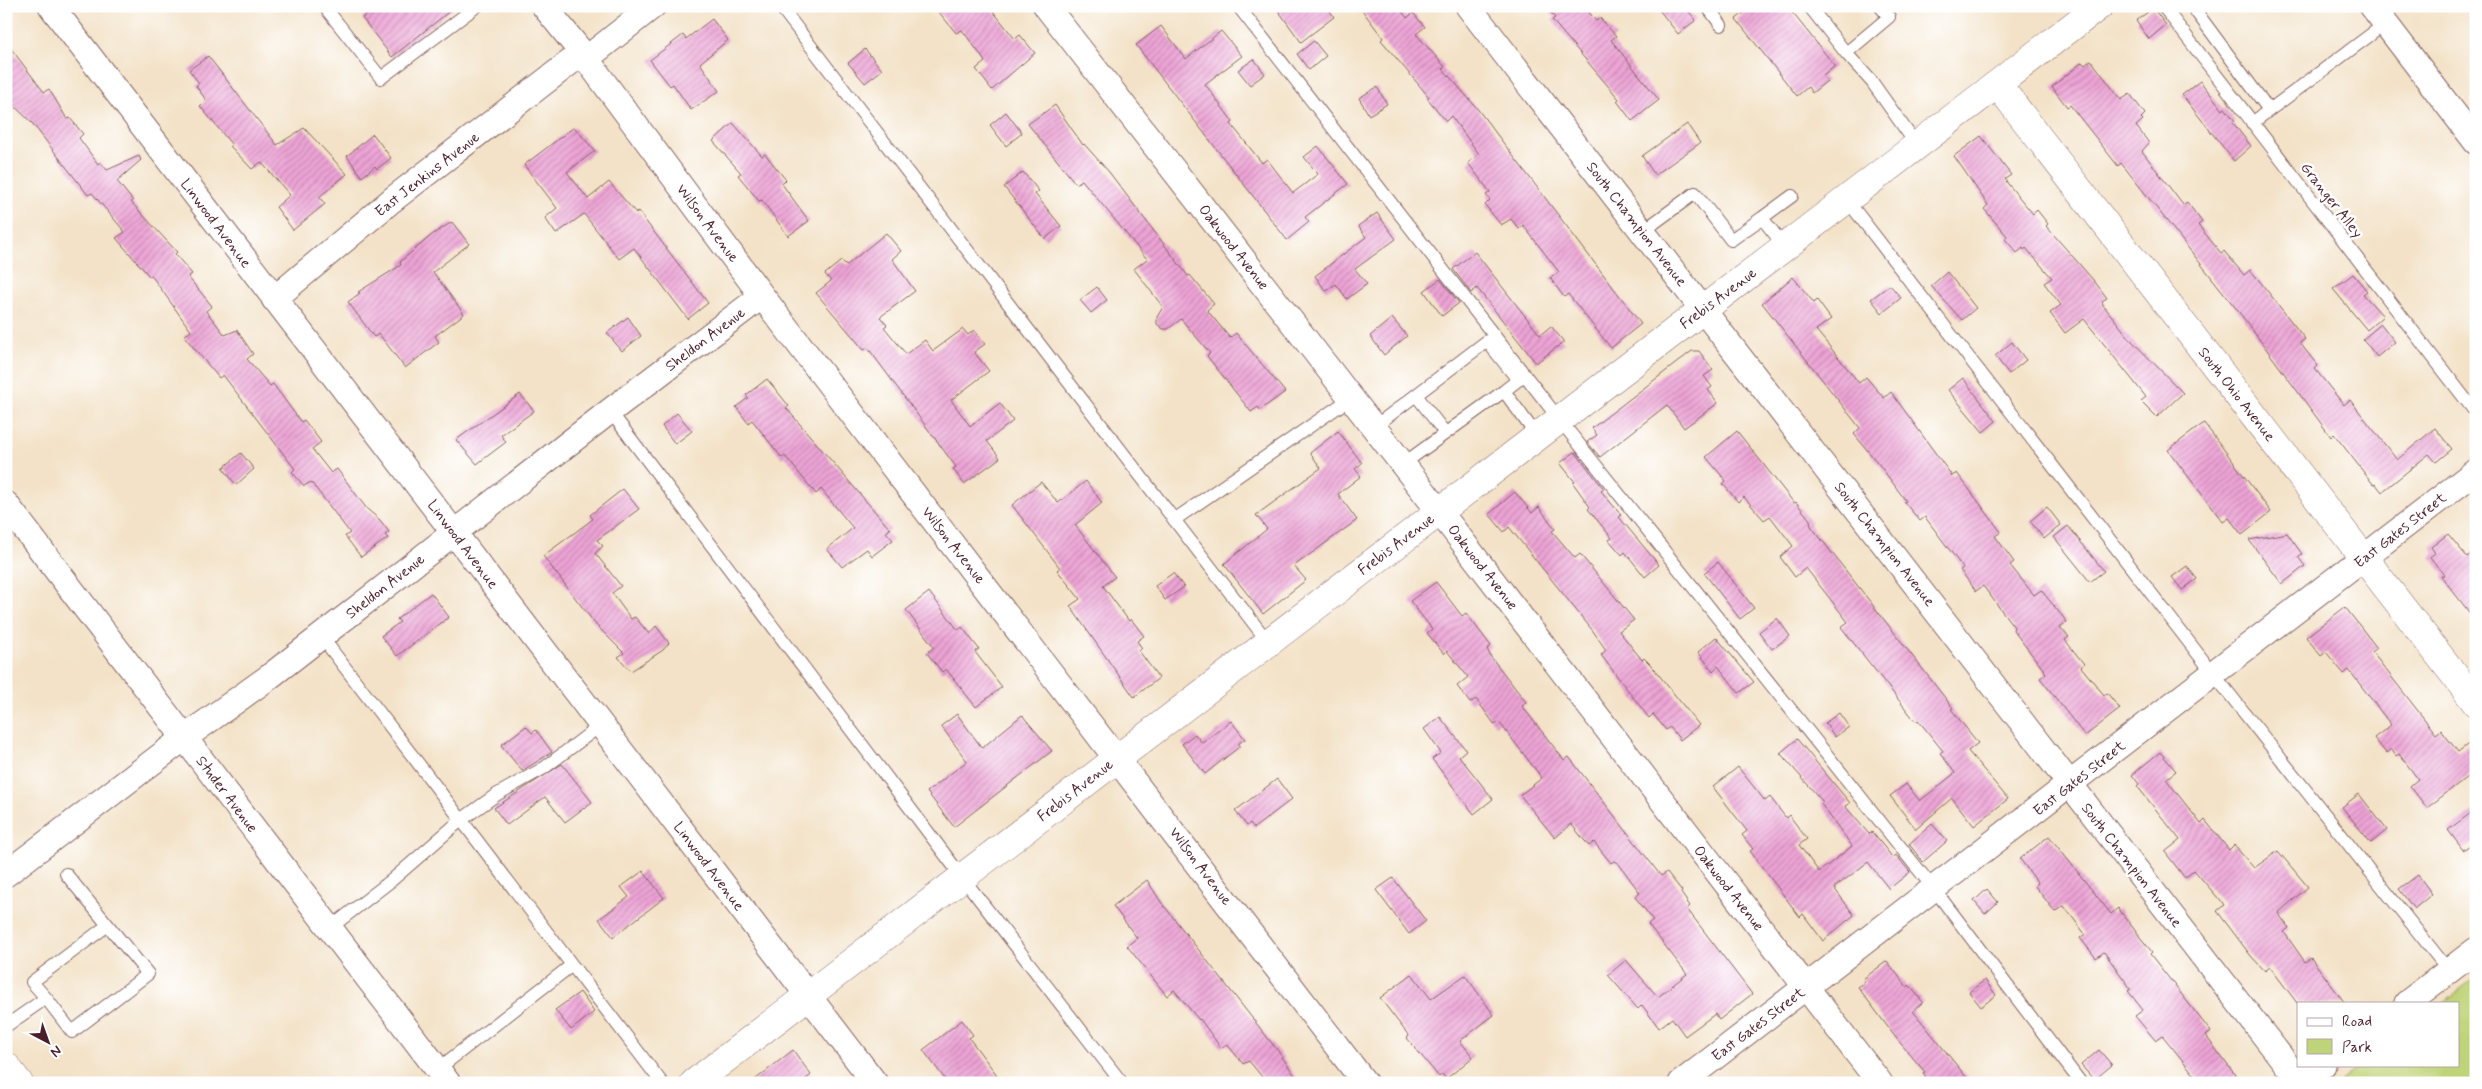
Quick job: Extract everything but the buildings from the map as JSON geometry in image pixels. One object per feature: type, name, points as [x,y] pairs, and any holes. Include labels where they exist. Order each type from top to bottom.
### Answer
[{"type":"main road","name":"Frebis Avenue","points":[[694,1083],[1703,308],[1918,147],[2099,6]]},
{"type":"main road","name":"South Ohio Avenue","points":[[1998,85],[2476,703]]},
{"type":"main road","points":[[6,1066],[19,1083]]},
{"type":"street","name":"Linwood Avenue","points":[[51,6],[875,1083]]},
{"type":"street","name":"Wilson Avenue","points":[[544,6],[584,56],[762,296],[1118,758],[1365,1083]]},
{"type":"street","name":"East Jenkins Avenue","points":[[274,299],[392,200],[653,6]]},
{"type":"street","name":"Oakwood Avenue","points":[[1046,6],[1403,464],[1880,1083]]},
{"type":"street","name":"South Champion Avenue","points":[[1468,6],[2301,1083]]},
{"type":"street","points":[[2378,15],[2476,142]]},
{"type":"street","name":"Sheldon Avenue","points":[[6,874],[184,738],[269,677],[610,411],[762,296]]},
{"type":"street","name":"East Gates Street","points":[[1681,1083],[2070,785],[2212,672],[2476,471]]},
{"type":"street","name":"Studer Avenue","points":[[6,504],[443,1076]]},
{"type":"street","points":[[2407,1002],[2476,950]]},
{"type":"street","points":[[2301,1083],[2322,1066]]},
{"type":"lane","points":[[324,6],[381,78],[477,6]]},
{"type":"lane","points":[[780,6],[1268,642]]},
{"type":"lane","points":[[1238,6],[1559,419],[1934,889],[2081,1083]]},
{"type":"lane","points":[[1707,6],[1721,25]]},
{"type":"lane","points":[[1810,6],[1846,53],[1872,82],[1918,147]]},
{"type":"lane","points":[[1846,53],[1889,17],[1880,6]]},
{"type":"lane","name":"Granger Alley","points":[[2163,6],[2476,413]]},
{"type":"lane","points":[[2192,6],[2270,110]]},
{"type":"lane","points":[[2252,123],[2270,110],[2378,15]]},
{"type":"lane","points":[[1642,231],[1695,193],[1731,240],[1792,196]]},
{"type":"lane","points":[[1847,200],[2212,672],[2449,971]]},
{"type":"lane","points":[[1762,218],[1785,248]]},
{"type":"lane","points":[[1374,427],[1487,341],[1518,380],[1403,464]]},
{"type":"lane","points":[[1504,391],[1537,436]]},
{"type":"lane","points":[[1416,395],[1445,433]]},
{"type":"lane","points":[[1174,520],[1351,398]]},
{"type":"lane","points":[[610,411],[962,877],[1122,1083]]},
{"type":"lane","points":[[321,636],[662,1083]]},
{"type":"lane","points":[[330,928],[392,880],[461,820],[496,795],[544,768],[601,725]]},
{"type":"lane","points":[[66,874],[108,925],[148,974],[72,1032],[32,982],[108,925]]},
{"type":"lane","points":[[443,1076],[572,965]]},
{"type":"lane","points":[[6,1026],[46,998]]},
{"type":"green space","points":[[2476,977],[2476,1083],[2338,1083],[2360,1066],[2460,1066],[2460,1002],[2443,1002]]}]
